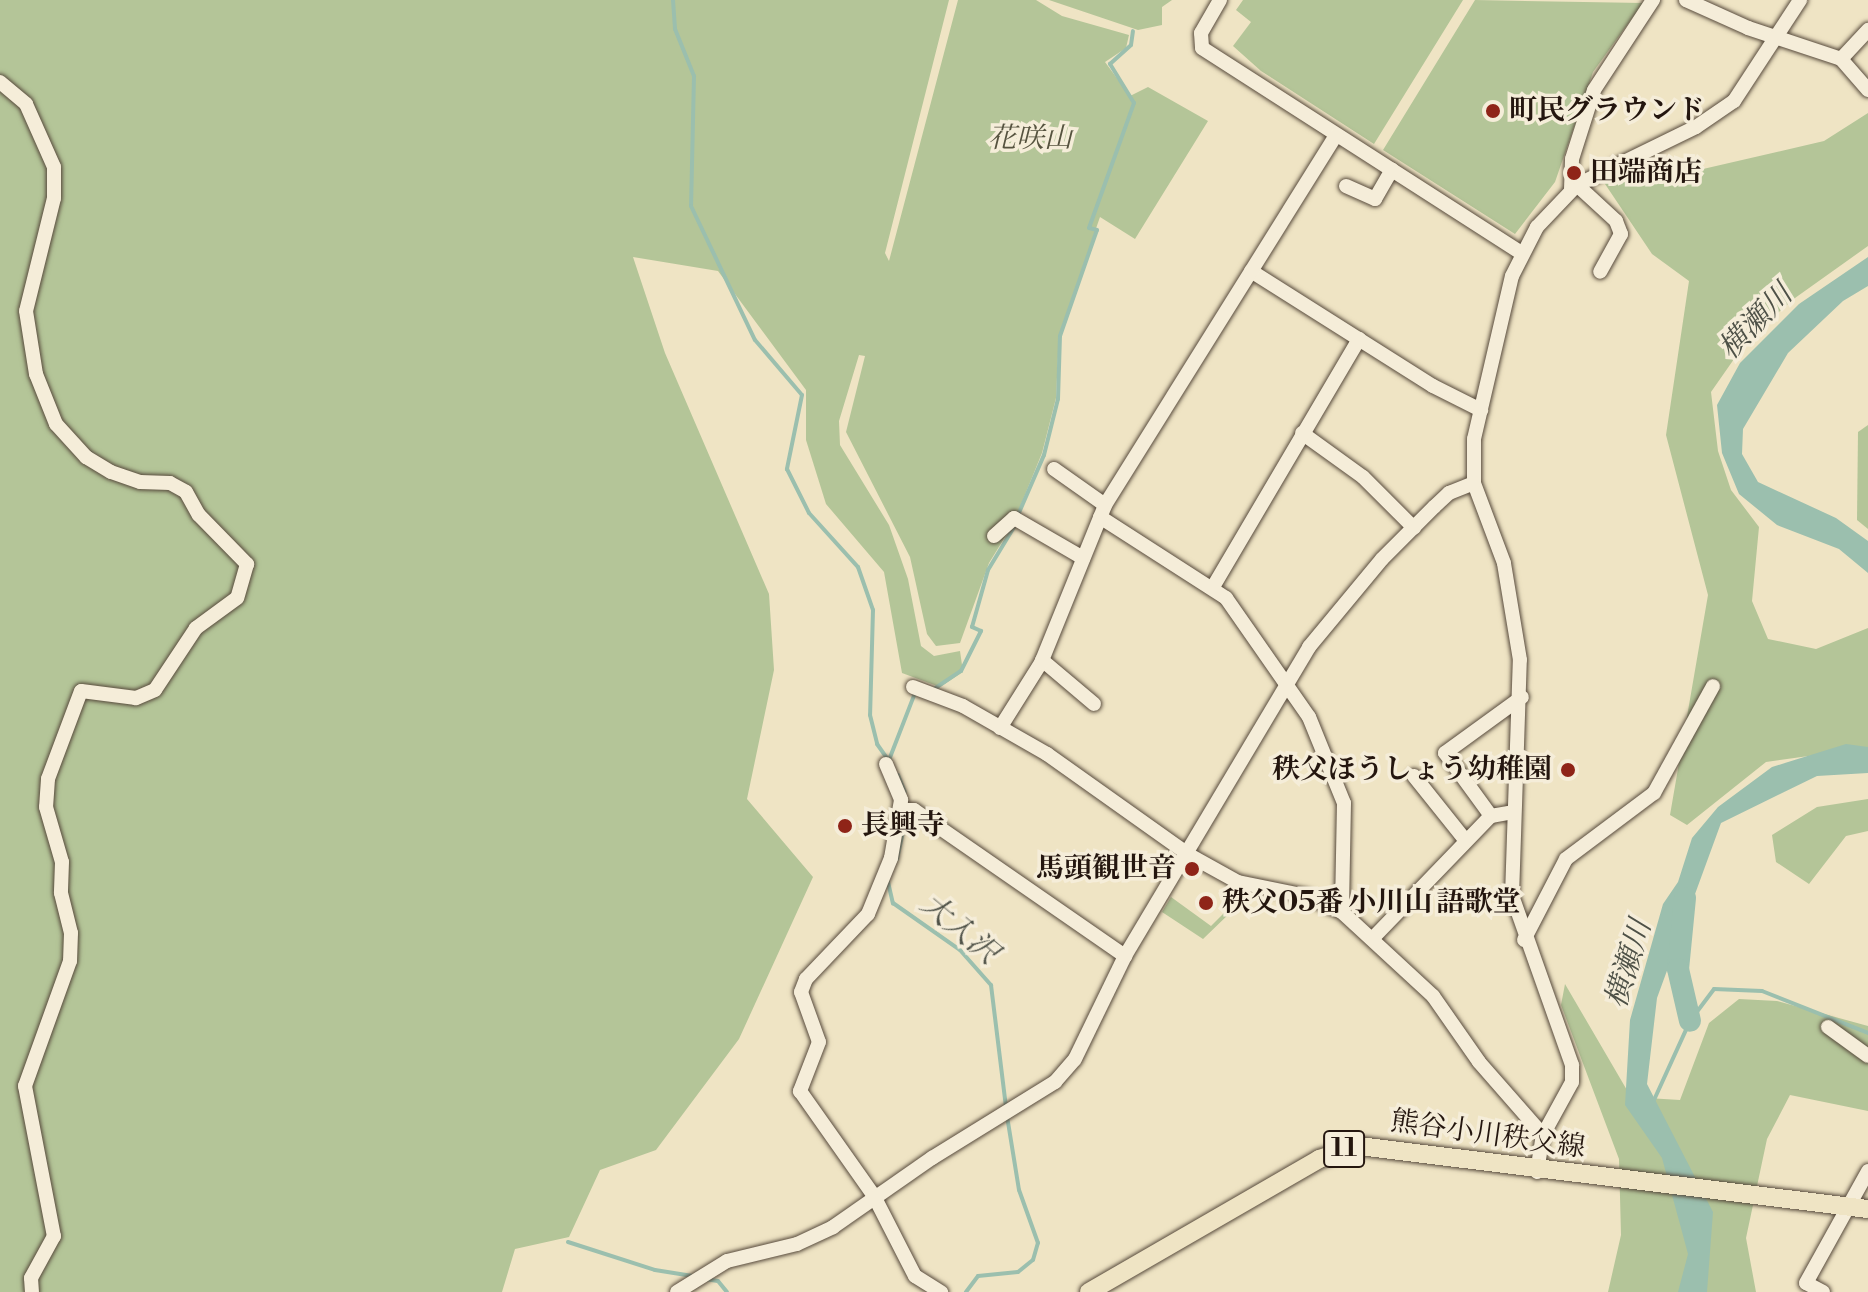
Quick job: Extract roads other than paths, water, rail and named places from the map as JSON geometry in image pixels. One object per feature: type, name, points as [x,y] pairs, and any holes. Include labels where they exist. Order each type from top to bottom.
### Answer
[{"type":"main road","name":"熊谷小川秩父線","points":[[1089,1292],[1340,1150],[1384,1148],[1537,1172],[1859,1208]]},
{"type":"street","points":[[1220,0],[1201,33],[1202,48],[1521,253]]},
{"type":"street","points":[[1600,272],[1621,234],[1616,221],[1574,187],[1572,159],[1594,90],[1653,0]]},
{"type":"street","points":[[1686,0],[1776,37],[1841,59],[1868,90]]},
{"type":"street","points":[[1537,1172],[1543,1135],[1572,1082],[1572,1065],[1524,940],[1510,882],[1522,697],[1504,563],[1474,483],[1471,452],[1521,253],[1574,187],[1716,115],[1745,90],[1800,0]]},
{"type":"street","points":[[1841,59],[1868,30]]},
{"type":"street","points":[[0,82],[26,104],[54,167],[54,198],[26,311],[36,374],[56,424],[86,457],[111,472],[140,482],[170,483],[186,492],[199,515],[247,564],[237,598],[196,628],[155,690],[136,698],[81,691],[48,779],[46,807],[62,862],[61,893],[71,933],[70,961],[25,1086],[54,1236],[31,1278],[32,1292]]},
{"type":"street","points":[[1000,728],[1042,660],[1103,511],[1336,135]]},
{"type":"street","points":[[1346,186],[1375,199],[1392,169]]},
{"type":"street","points":[[1251,271],[1481,410]]},
{"type":"street","points":[[1213,587],[1359,339]]},
{"type":"street","points":[[1302,433],[1363,477],[1414,528]]},
{"type":"street","points":[[1054,469],[1103,511],[1213,587],[1244,620],[1309,717],[1344,803],[1342,912]]},
{"type":"street","points":[[677,1292],[727,1261],[809,1240],[1055,1082],[1075,1059],[1125,956],[1189,855],[1321,630],[1449,493],[1474,483]]},
{"type":"street","points":[[994,536],[1014,518],[1083,558]]},
{"type":"street","points":[[1042,660],[1094,704]]},
{"type":"street","points":[[1524,940],[1566,859],[1654,793],[1713,686]]},
{"type":"street","points":[[913,687],[963,706],[1076,771],[1189,855],[1238,882],[1306,896],[1342,912],[1433,996],[1479,1062],[1543,1135]]},
{"type":"street","points":[[1491,816],[1445,753],[1522,697]]},
{"type":"street","points":[[886,764],[905,810],[891,858],[868,914],[813,966],[801,992],[819,1042],[800,1091],[874,1196],[915,1276],[941,1292]]},
{"type":"street","points":[[1414,776],[1466,841]]},
{"type":"street","points":[[905,810],[1125,956]]},
{"type":"street","points":[[1373,938],[1491,816],[1513,812]]},
{"type":"street","points":[[1828,1027],[1868,1056]]},
{"type":"street","points":[[1823,1292],[1806,1283],[1859,1208],[1868,1171]]},
{"type":"waterway","points":[[673,0],[675,29],[694,76],[691,206],[755,340],[802,395],[787,469],[809,513],[858,567],[873,610],[870,715],[877,744],[889,761]]},
{"type":"waterway","points":[[1018,515],[1044,455],[1058,399],[1060,336],[1097,230],[1089,228],[1134,103],[1110,64],[1131,45],[1133,31]]},
{"type":"waterway","points":[[931,691],[961,671],[981,631],[972,627],[988,570],[1014,527]]},
{"type":"waterway","points":[[889,760],[915,693]]},
{"type":"waterway","name":"大入沢","points":[[898,775],[905,792]]},
{"type":"waterway","name":"大入沢","points":[[897,859],[907,813]]},
{"type":"waterway","name":"大入沢","points":[[888,882],[893,903],[960,950],[991,985],[1006,1107]]},
{"type":"waterway","points":[[1685,898],[1678,969],[1690,1021]]},
{"type":"waterway","points":[[1654,1100],[1690,1021],[1714,989],[1762,991],[1868,1033]]},
{"type":"waterway","name":"大入沢","points":[[966,1292],[978,1276],[1018,1272],[1033,1260],[1038,1243],[1019,1190],[1007,1116]]},
{"type":"waterway","points":[[568,1242],[655,1270],[693,1276]]},
{"type":"waterway","points":[[705,1279],[718,1281],[727,1292]]},
{"type":"place","name":"町民グラウンド","points":[[1493,111]]},
{"type":"place","name":"田端商店","points":[[1574,173]]},
{"type":"place","name":"秩父ほうしょう幼稚園","points":[[1568,770]]},
{"type":"place","name":"長興寺","points":[[845,826]]},
{"type":"place","name":"馬頭観世音","points":[[1192,869]]},
{"type":"place","name":"秩父05番 小川山 語歌堂","points":[[1206,903]]},
{"type":"park label","name":"花咲山","points":[[1030,139]]},
{"type":"water label","name":"横瀬川","points":[[1756,322]]},
{"type":"water label","name":"横瀬川","points":[[1629,964]]}]
